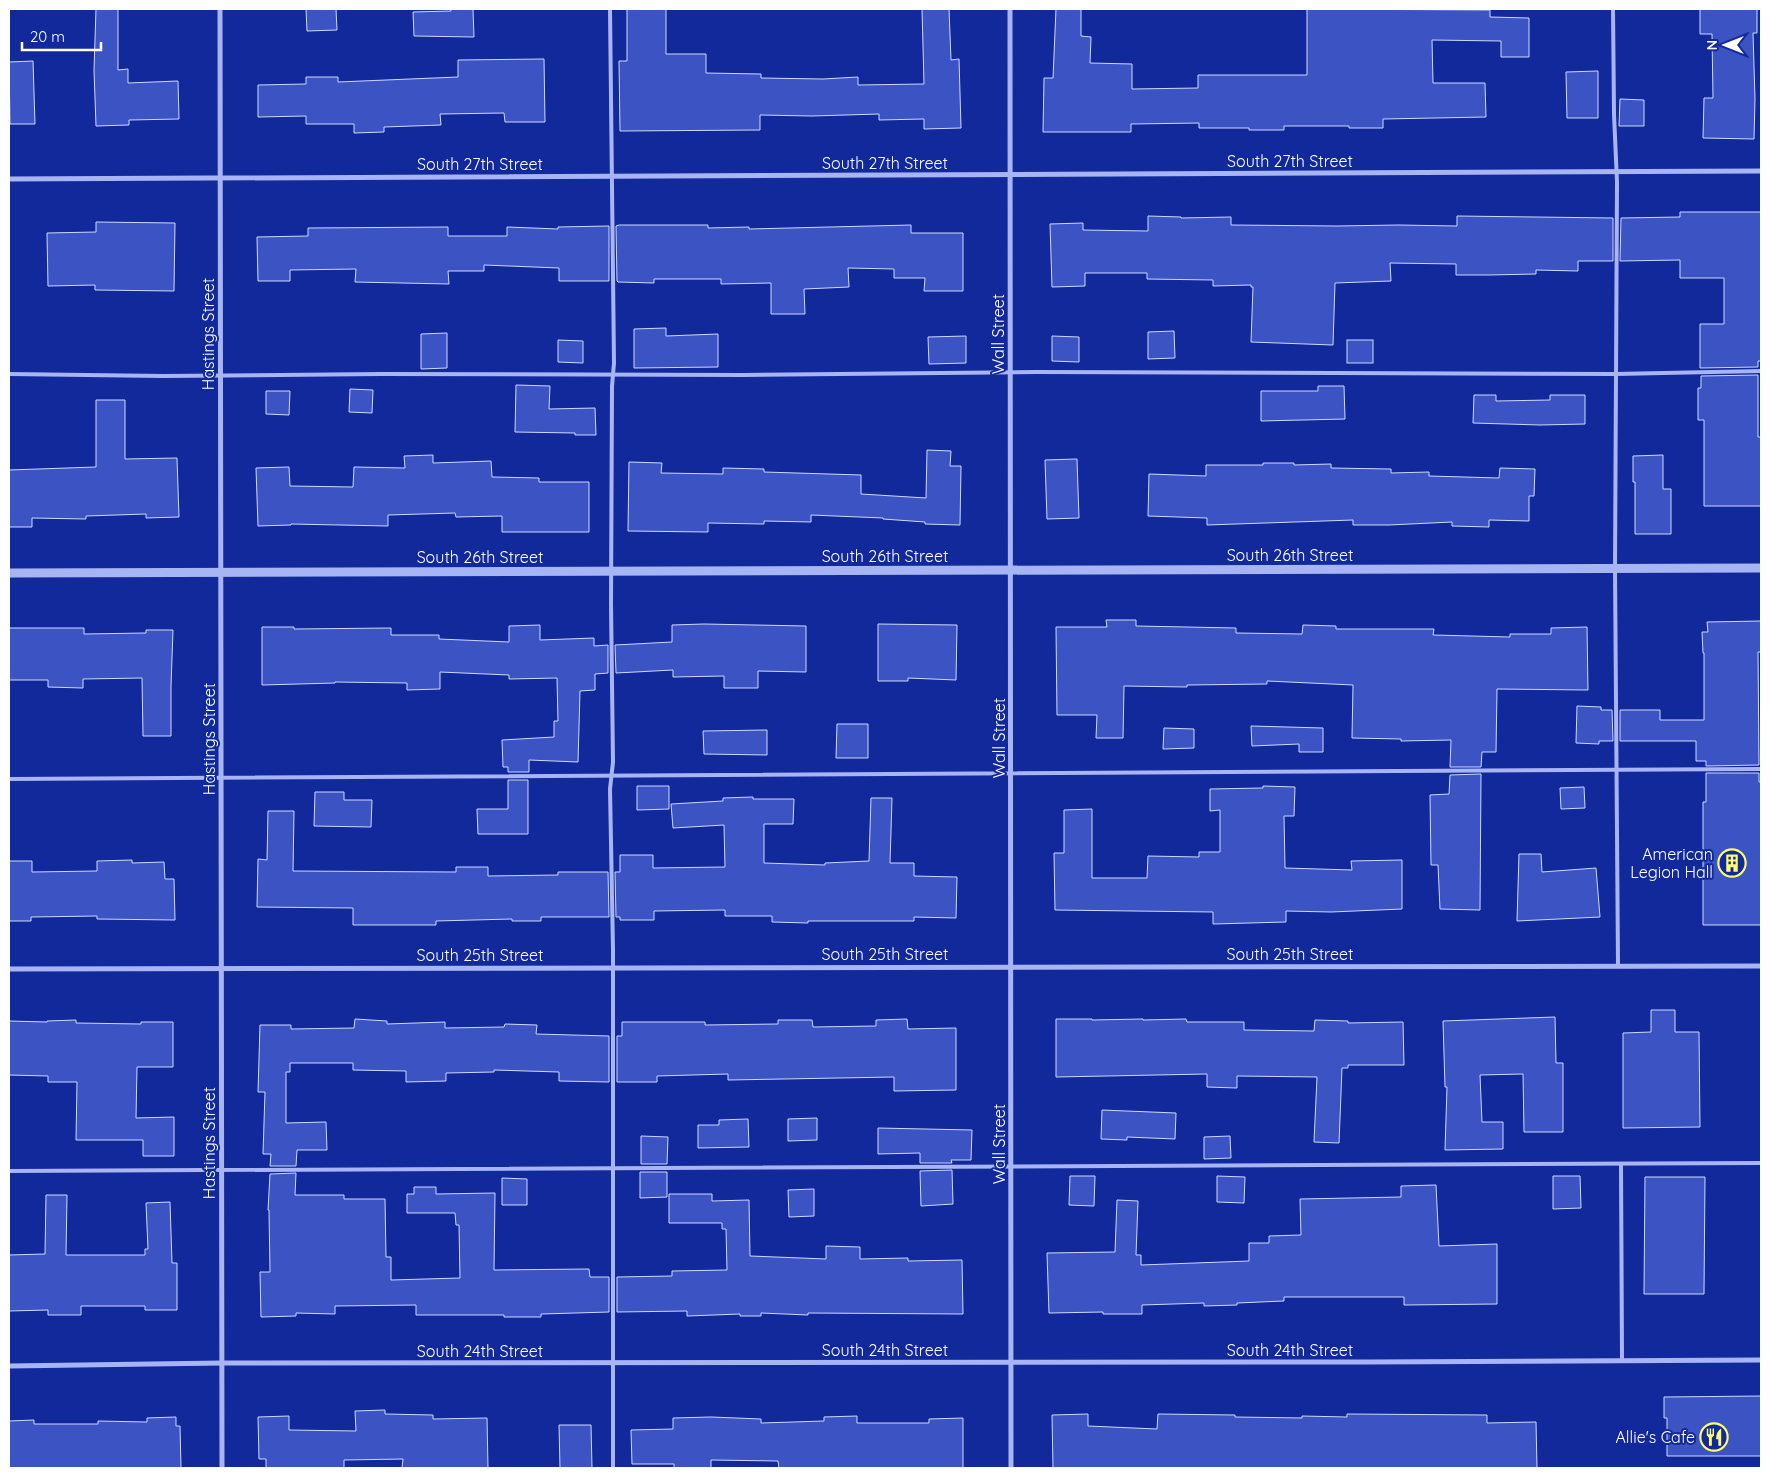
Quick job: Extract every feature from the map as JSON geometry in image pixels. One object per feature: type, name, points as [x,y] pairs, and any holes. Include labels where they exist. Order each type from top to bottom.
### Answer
[{"type":"street","name":"Hastings Street","points":[[220,9],[222,1468]]},
{"type":"street","name":"Wall Street","points":[[1010,9],[1009,175],[1012,571],[1011,1468]]},
{"type":"street","name":"South 27th Street","points":[[9,179],[1761,172]]},
{"type":"street","name":"South 26th Street","points":[[9,573],[1615,570],[1761,568]]},
{"type":"street","name":"South 25th Street","points":[[9,969],[1761,966]]},
{"type":"street","name":"South 24th Street","points":[[9,1366],[222,1363],[614,1364],[1761,1360]]},
{"type":"lane","points":[[610,9],[613,374],[611,572],[612,776],[610,789],[613,967],[613,1468]]},
{"type":"lane","points":[[1614,9],[1617,182],[1615,570],[1618,965]]},
{"type":"lane","points":[[9,374],[221,376],[381,374],[742,375],[1010,372],[1615,374],[1761,371]]},
{"type":"lane","points":[[9,779],[1761,769]]},
{"type":"lane","points":[[9,1171],[1761,1163]]},
{"type":"lane","points":[[1621,1164],[1622,1360]]},
{"type":"building","points":[[96,9],[118,9],[118,70],[128,69],[128,83],[178,81],[179,119],[129,120],[129,125],[96,126],[94,70]]},
{"type":"building","points":[[306,9],[336,9],[337,30],[307,31]]},
{"type":"building","points":[[451,9],[473,9],[474,37],[414,36],[413,12],[451,11]]},
{"type":"building","points":[[627,9],[666,9],[666,54],[706,54],[706,73],[761,74],[761,78],[823,79],[858,77],[858,85],[924,84],[922,9],[949,9],[951,60],[959,59],[961,128],[924,129],[924,119],[879,120],[879,114],[760,115],[760,130],[620,131],[619,61],[627,61]]},
{"type":"building","points":[[1056,9],[1081,9],[1081,36],[1091,37],[1090,63],[1132,64],[1132,89],[1198,88],[1198,75],[1307,75],[1307,9],[1490,10],[1490,17],[1529,18],[1529,57],[1501,57],[1501,41],[1432,40],[1433,83],[1485,83],[1486,117],[1383,119],[1383,128],[1284,126],[1284,130],[1249,130],[1249,128],[1199,128],[1199,123],[1131,124],[1131,132],[1043,132],[1044,78],[1053,78]]},
{"type":"building","points":[[1700,9],[1757,9],[1757,33],[1753,33],[1754,139],[1703,138],[1704,98],[1713,98],[1712,34],[1700,34]]},
{"type":"building","points":[[544,59],[545,122],[505,122],[504,113],[440,114],[441,125],[384,127],[384,132],[354,133],[354,124],[306,124],[306,116],[258,117],[258,85],[306,84],[306,77],[338,77],[338,82],[458,77],[458,60]]},
{"type":"building","points":[[33,61],[35,124],[10,124],[9,62]]},
{"type":"building","points":[[1598,71],[1598,118],[1567,118],[1566,72]]},
{"type":"building","points":[[1620,99],[1644,100],[1644,126],[1619,126]]},
{"type":"building","points":[[1680,212],[1761,212],[1761,361],[1758,361],[1758,367],[1700,368],[1700,324],[1724,324],[1724,278],[1680,278],[1680,260],[1620,261],[1621,218],[1680,217]]},
{"type":"building","points":[[1148,216],[1181,218],[1231,217],[1231,225],[1337,226],[1457,226],[1457,216],[1613,218],[1613,261],[1578,261],[1578,271],[1536,270],[1536,274],[1488,275],[1456,275],[1456,264],[1390,263],[1391,281],[1335,283],[1333,345],[1251,342],[1253,287],[1251,285],[1213,286],[1213,280],[1147,279],[1147,273],[1085,273],[1085,286],[1052,287],[1050,224],[1083,223],[1083,230],[1148,231]]},
{"type":"building","points":[[96,222],[175,223],[174,291],[95,290],[95,285],[48,286],[47,233],[96,232]]},
{"type":"building","points":[[708,225],[708,228],[749,227],[749,229],[911,225],[911,233],[963,233],[963,291],[924,291],[925,278],[894,278],[894,269],[848,268],[849,287],[804,289],[805,314],[771,314],[771,283],[721,284],[721,279],[654,279],[654,283],[618,282],[616,226]]},
{"type":"building","points":[[609,226],[609,281],[559,281],[559,268],[484,265],[484,271],[448,271],[449,284],[355,282],[356,269],[290,270],[290,281],[258,281],[257,237],[308,236],[308,228],[448,227],[448,236],[507,236],[507,227],[558,229],[558,227]]},
{"type":"building","points":[[666,328],[666,336],[718,334],[718,367],[634,368],[634,329]]},
{"type":"building","points":[[1174,331],[1175,358],[1148,359],[1148,332]]},
{"type":"building","points":[[447,333],[447,368],[421,369],[421,334]]},
{"type":"building","points":[[966,336],[966,363],[929,364],[928,337]]},
{"type":"building","points":[[1052,336],[1079,337],[1079,362],[1052,361]]},
{"type":"building","points":[[558,340],[583,341],[583,363],[558,362]]},
{"type":"building","points":[[1347,340],[1373,340],[1373,363],[1347,363]]},
{"type":"building","points":[[1758,375],[1758,437],[1761,437],[1761,506],[1704,506],[1704,420],[1698,420],[1698,388],[1701,388],[1701,376]]},
{"type":"building","points":[[516,385],[550,386],[549,409],[595,408],[596,435],[515,432]]},
{"type":"building","points":[[1318,386],[1344,386],[1345,419],[1261,421],[1261,391],[1318,391]]},
{"type":"building","points":[[350,389],[373,390],[372,413],[349,412]]},
{"type":"building","points":[[266,391],[290,391],[289,415],[266,414]]},
{"type":"building","points":[[1474,395],[1496,395],[1496,401],[1550,400],[1550,395],[1585,395],[1585,424],[1473,423]]},
{"type":"building","points":[[96,400],[125,400],[125,459],[177,458],[179,517],[146,518],[146,514],[86,516],[86,519],[32,518],[32,527],[9,527],[9,470],[96,467]]},
{"type":"building","points":[[927,450],[951,451],[950,466],[961,466],[960,525],[925,524],[925,522],[883,518],[811,515],[811,522],[764,521],[764,524],[708,523],[708,532],[628,531],[629,462],[662,463],[661,473],[723,474],[723,468],[764,469],[764,472],[861,475],[861,494],[926,498]]},
{"type":"building","points":[[433,455],[433,463],[491,461],[492,477],[539,478],[539,482],[589,482],[589,532],[502,532],[502,516],[456,517],[455,513],[388,515],[388,526],[291,524],[258,526],[256,468],[289,467],[290,486],[353,487],[354,467],[405,468],[404,456]]},
{"type":"building","points":[[1663,455],[1663,489],[1671,489],[1671,534],[1635,534],[1633,456]]},
{"type":"building","points":[[1077,459],[1079,518],[1047,519],[1045,460]]},
{"type":"building","points":[[1263,463],[1294,463],[1294,465],[1331,464],[1331,468],[1391,469],[1391,473],[1429,472],[1429,476],[1499,478],[1500,468],[1535,469],[1534,496],[1529,496],[1529,521],[1489,520],[1489,527],[1452,526],[1452,522],[1353,525],[1353,520],[1207,525],[1207,518],[1148,516],[1149,474],[1206,476],[1206,465],[1263,465]]},
{"type":"building","points":[[1106,620],[1136,620],[1136,626],[1236,628],[1236,633],[1302,634],[1303,625],[1336,626],[1336,629],[1434,629],[1433,635],[1510,637],[1510,634],[1551,634],[1551,628],[1587,627],[1588,690],[1497,689],[1496,752],[1482,752],[1481,767],[1450,767],[1451,740],[1401,741],[1401,739],[1352,738],[1353,685],[1267,681],[1267,684],[1187,685],[1187,687],[1124,686],[1123,738],[1096,738],[1097,715],[1057,715],[1056,627],[1107,627]]},
{"type":"building","points":[[1761,621],[1761,652],[1758,652],[1759,765],[1706,766],[1706,761],[1696,761],[1696,741],[1620,741],[1620,710],[1660,710],[1660,720],[1704,720],[1704,653],[1702,632],[1708,632],[1707,622]]},
{"type":"building","points":[[878,624],[957,625],[956,680],[908,678],[908,681],[878,681]]},
{"type":"building","points":[[540,625],[540,640],[594,638],[594,646],[608,645],[608,673],[595,674],[595,690],[580,691],[578,762],[529,760],[529,772],[508,772],[508,767],[503,767],[502,740],[554,737],[554,721],[558,721],[557,678],[509,679],[509,675],[440,672],[440,689],[407,690],[407,683],[335,682],[262,685],[262,627],[294,627],[294,629],[391,628],[391,635],[439,635],[439,639],[509,642],[509,626]]},
{"type":"building","points":[[672,625],[806,626],[806,672],[758,671],[758,688],[724,688],[724,676],[673,677],[673,670],[616,673],[615,645],[672,642]]},
{"type":"building","points":[[9,628],[84,628],[84,634],[146,633],[146,630],[173,630],[171,736],[143,736],[142,678],[83,679],[83,688],[48,687],[48,680],[9,680]]},
{"type":"building","points":[[1577,706],[1601,707],[1601,710],[1612,710],[1613,741],[1599,741],[1599,744],[1576,743]]},
{"type":"building","points":[[837,724],[868,724],[868,758],[836,758]]},
{"type":"building","points":[[1251,726],[1323,728],[1323,752],[1299,752],[1299,744],[1252,746]]},
{"type":"building","points":[[1164,728],[1194,729],[1194,748],[1163,749]]},
{"type":"building","points":[[767,730],[767,755],[704,754],[703,731]]},
{"type":"building","name":"American Legion Hall","points":[[1706,773],[1759,773],[1759,782],[1761,782],[1761,925],[1703,925],[1703,802],[1706,802]]},
{"type":"building","points":[[1481,774],[1480,910],[1440,909],[1438,865],[1431,865],[1430,795],[1449,794],[1450,775]]},
{"type":"building","points":[[508,780],[528,780],[528,834],[478,834],[477,809],[508,809]]},
{"type":"building","points":[[637,786],[669,786],[669,809],[637,810]]},
{"type":"building","points":[[1263,786],[1295,787],[1294,816],[1284,816],[1285,868],[1352,870],[1351,861],[1402,860],[1402,909],[1331,912],[1286,911],[1286,922],[1213,924],[1213,912],[1055,910],[1054,853],[1064,853],[1064,810],[1092,809],[1092,878],[1147,878],[1148,856],[1199,857],[1199,852],[1220,852],[1220,810],[1210,811],[1210,789],[1263,788]]},
{"type":"building","points":[[1584,787],[1585,808],[1561,809],[1560,788]]},
{"type":"building","points":[[315,792],[344,792],[344,800],[372,800],[371,827],[314,826]]},
{"type":"building","points":[[753,797],[753,799],[794,799],[793,824],[764,824],[764,863],[825,865],[825,863],[869,861],[871,798],[892,798],[890,863],[914,863],[914,876],[957,877],[956,918],[914,917],[914,921],[772,922],[772,916],[725,916],[725,910],[654,911],[654,920],[620,920],[620,917],[616,917],[615,872],[620,872],[620,855],[653,855],[653,868],[725,867],[724,825],[673,828],[671,804],[723,801],[723,798]]},
{"type":"building","points":[[268,811],[294,811],[293,871],[456,872],[456,867],[488,867],[488,876],[558,875],[558,872],[608,872],[609,917],[541,917],[541,921],[512,921],[512,919],[436,921],[436,925],[353,925],[353,908],[257,907],[258,859],[267,860]]},
{"type":"building","points":[[1519,854],[1541,854],[1542,872],[1596,868],[1600,917],[1517,921]]},
{"type":"building","points":[[132,860],[132,863],[164,862],[165,879],[174,879],[175,920],[97,919],[97,916],[31,917],[31,921],[9,921],[9,861],[32,861],[32,872],[97,871],[97,861]]},
{"type":"building","points":[[1651,1010],[1675,1010],[1675,1032],[1699,1032],[1700,1127],[1623,1128],[1623,1033],[1651,1032]]},
{"type":"building","points":[[1555,1017],[1556,1063],[1563,1063],[1563,1132],[1524,1132],[1523,1074],[1480,1075],[1482,1122],[1503,1122],[1503,1149],[1445,1150],[1447,1087],[1445,1087],[1443,1021]]},
{"type":"building","points":[[355,1019],[387,1021],[387,1024],[445,1022],[445,1028],[504,1027],[505,1024],[537,1025],[536,1034],[609,1036],[609,1082],[559,1081],[559,1072],[494,1070],[494,1072],[446,1073],[446,1081],[406,1082],[406,1071],[353,1070],[353,1063],[290,1063],[290,1072],[286,1072],[286,1123],[326,1122],[327,1150],[297,1150],[296,1166],[270,1166],[271,1154],[263,1154],[265,1092],[258,1092],[260,1025],[291,1025],[291,1029],[354,1028]]},
{"type":"building","points":[[907,1019],[908,1029],[956,1028],[956,1090],[894,1091],[894,1077],[728,1080],[728,1074],[657,1076],[657,1082],[617,1082],[617,1036],[622,1036],[622,1022],[705,1022],[705,1025],[778,1024],[778,1020],[812,1020],[813,1027],[876,1026],[876,1020]]},
{"type":"building","points":[[1056,1019],[1186,1019],[1187,1022],[1244,1022],[1244,1030],[1314,1031],[1315,1020],[1348,1021],[1348,1023],[1403,1022],[1404,1065],[1348,1065],[1348,1068],[1342,1068],[1339,1143],[1314,1142],[1317,1077],[1237,1076],[1237,1088],[1207,1087],[1207,1074],[1056,1077]]},
{"type":"building","points":[[76,1020],[76,1023],[141,1024],[141,1022],[173,1022],[173,1067],[137,1067],[136,1118],[174,1117],[174,1156],[143,1156],[143,1140],[76,1140],[77,1082],[48,1082],[48,1076],[9,1075],[9,1021],[47,1022]]},
{"type":"building","points":[[1102,1110],[1176,1113],[1175,1139],[1127,1137],[1127,1140],[1101,1139]]},
{"type":"building","points":[[817,1118],[817,1140],[788,1141],[788,1119]]},
{"type":"building","points":[[748,1119],[749,1147],[698,1148],[698,1125],[719,1125],[719,1120]]},
{"type":"building","points":[[878,1128],[972,1130],[971,1160],[951,1160],[952,1163],[920,1163],[920,1153],[878,1154]]},
{"type":"building","points":[[641,1136],[668,1137],[667,1164],[641,1164]]},
{"type":"building","points":[[1230,1136],[1231,1158],[1204,1159],[1204,1137]]},
{"type":"building","points":[[952,1170],[953,1204],[921,1206],[920,1171]]},
{"type":"building","points":[[640,1172],[667,1172],[667,1197],[640,1198]]},
{"type":"building","points":[[296,1173],[295,1195],[344,1195],[344,1199],[385,1199],[386,1257],[391,1257],[391,1280],[460,1278],[459,1225],[456,1225],[455,1213],[407,1213],[407,1194],[414,1194],[414,1187],[436,1187],[436,1194],[495,1193],[494,1270],[589,1269],[590,1277],[609,1277],[609,1312],[541,1314],[541,1317],[504,1317],[504,1315],[416,1315],[416,1305],[335,1306],[335,1314],[296,1313],[296,1316],[261,1317],[260,1272],[270,1272],[268,1210],[270,1174]]},
{"type":"building","points":[[1070,1176],[1095,1176],[1094,1206],[1069,1205]]},
{"type":"building","points":[[1217,1176],[1245,1177],[1244,1203],[1217,1202]]},
{"type":"building","points":[[1553,1176],[1580,1176],[1581,1208],[1553,1209]]},
{"type":"building","points":[[1645,1177],[1705,1177],[1704,1294],[1644,1294]]},
{"type":"building","points":[[502,1178],[527,1179],[527,1205],[502,1205]]},
{"type":"building","points":[[1436,1185],[1439,1246],[1497,1244],[1497,1304],[1404,1305],[1404,1297],[1284,1297],[1284,1301],[1237,1303],[1237,1305],[1204,1306],[1204,1303],[1142,1305],[1142,1314],[1103,1314],[1103,1312],[1049,1313],[1047,1253],[1115,1252],[1117,1200],[1138,1201],[1136,1255],[1141,1255],[1141,1265],[1249,1261],[1249,1243],[1269,1243],[1269,1236],[1301,1235],[1300,1199],[1401,1197],[1401,1186]]},
{"type":"building","points":[[814,1189],[814,1216],[789,1217],[788,1190]]},
{"type":"building","points":[[669,1194],[712,1194],[712,1201],[749,1200],[750,1256],[826,1259],[826,1246],[860,1247],[860,1259],[908,1258],[908,1261],[962,1260],[963,1314],[808,1313],[808,1315],[761,1313],[761,1316],[740,1316],[740,1314],[687,1316],[687,1311],[617,1312],[617,1277],[672,1276],[672,1271],[727,1270],[726,1229],[722,1229],[722,1223],[669,1223]]},
{"type":"building","points":[[46,1195],[67,1195],[66,1255],[145,1255],[145,1249],[148,1249],[146,1203],[170,1202],[172,1263],[177,1263],[177,1310],[145,1310],[145,1306],[81,1306],[81,1315],[48,1315],[48,1310],[9,1311],[9,1255],[45,1254]]},
{"type":"building","name":"Allie's Cafe","points":[[1761,1396],[1761,1456],[1667,1456],[1667,1418],[1664,1418],[1664,1397]]},
{"type":"building","points":[[385,1410],[385,1414],[433,1415],[433,1419],[487,1418],[488,1468],[402,1468],[403,1459],[344,1460],[344,1468],[266,1468],[266,1459],[259,1459],[258,1417],[289,1416],[289,1430],[356,1431],[355,1411]]},
{"type":"building","points":[[1088,1414],[1088,1426],[1157,1429],[1158,1414],[1302,1418],[1302,1416],[1347,1417],[1347,1414],[1487,1415],[1487,1423],[1536,1422],[1537,1468],[1053,1468],[1052,1415]]},
{"type":"building","points":[[857,1416],[857,1423],[929,1423],[929,1419],[963,1418],[963,1468],[779,1468],[778,1461],[711,1460],[711,1468],[674,1468],[674,1464],[632,1464],[631,1430],[673,1429],[673,1418],[761,1419],[761,1423],[824,1421],[824,1417]]},
{"type":"building","points":[[176,1417],[176,1426],[180,1426],[181,1468],[9,1468],[9,1421],[34,1420],[34,1424],[98,1424],[98,1421],[147,1422],[147,1418]]},
{"type":"building","points":[[559,1425],[591,1425],[592,1468],[560,1468]]},
{"type":"place","name":"American Legion Hall","points":[[1732,863]]},
{"type":"place","name":"Allie's Cafe","points":[[1714,1437]]}]
